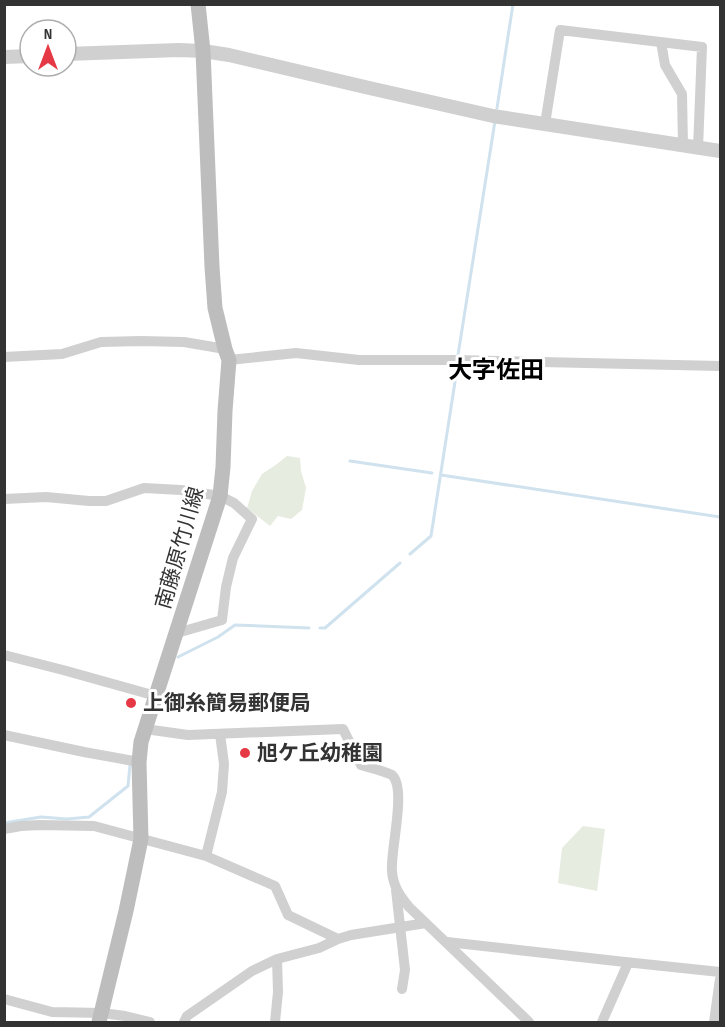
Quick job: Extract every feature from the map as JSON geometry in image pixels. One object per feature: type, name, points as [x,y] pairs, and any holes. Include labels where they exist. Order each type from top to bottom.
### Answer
[{"type":"main road","name":"南藤原竹川線","points":[[100,1018],[141,838],[139,762],[141,742],[220,496],[227,355],[215,308],[198,4]]},
{"type":"street","points":[[545,124],[560,30],[702,47],[698,148]]},
{"type":"street","points":[[661,42],[665,65],[682,94],[683,145]]},
{"type":"street","points":[[78,53],[150,50],[202,51],[229,55],[493,116],[720,151]]},
{"type":"street","points":[[4,357],[62,354],[100,342],[131,341],[184,342],[227,355],[296,353],[352,360],[720,366]]},
{"type":"street","points":[[4,499],[46,497],[106,501],[144,488],[220,496],[234,503],[252,519],[233,558],[226,587],[222,620],[177,633]]},
{"type":"street","points":[[4,655],[156,696]]},
{"type":"street","points":[[145,729],[188,735],[343,729],[361,765],[392,776],[397,785],[399,798],[392,870],[405,969],[402,989]]},
{"type":"street","points":[[206,855],[222,792],[224,764],[220,734]]},
{"type":"street","points":[[4,735],[139,762]]},
{"type":"street","points":[[4,829],[40,825],[94,825],[206,855],[275,886],[288,915],[338,939]]},
{"type":"street","points":[[396,890],[409,907],[529,1023]]},
{"type":"street","points":[[184,1023],[187,1016],[252,971],[277,959],[319,948],[351,935],[426,923]]},
{"type":"street","points":[[446,942],[720,972]]},
{"type":"street","points":[[275,1023],[278,992],[277,959]]},
{"type":"street","points":[[602,1023],[628,963]]},
{"type":"street","points":[[714,1023],[720,979]]},
{"type":"street","points":[[4,999],[52,1012],[100,1018],[125,1016],[150,1023]]},
{"type":"shaded area","points":[[287,456],[300,458],[306,488],[302,510],[291,519],[278,516],[270,526],[247,508],[252,491],[262,474]]},
{"type":"shaded area","points":[[583,826],[605,829],[597,891],[558,883],[562,848]]},
{"type":"waterway","points":[[497,108],[513,4]]},
{"type":"waterway","points":[[458,355],[495,121]]},
{"type":"waterway","points":[[410,554],[431,536],[457,369]]},
{"type":"waterway","points":[[350,461],[432,473]]},
{"type":"waterway","points":[[441,475],[720,517]]},
{"type":"waterway","points":[[320,628],[325,628],[400,563]]},
{"type":"waterway","points":[[178,657],[218,637],[235,625],[309,628]]},
{"type":"waterway","points":[[4,823],[41,817],[67,819],[89,817],[128,786],[130,765]]},
{"type":"place","name":"上御糸簡易郵便局","points":[[131,703]]},
{"type":"place","name":"旭ケ丘幼稚園","points":[[245,753]]},
{"type":"district","name":"大字佐田","points":[[496,370]]}]
